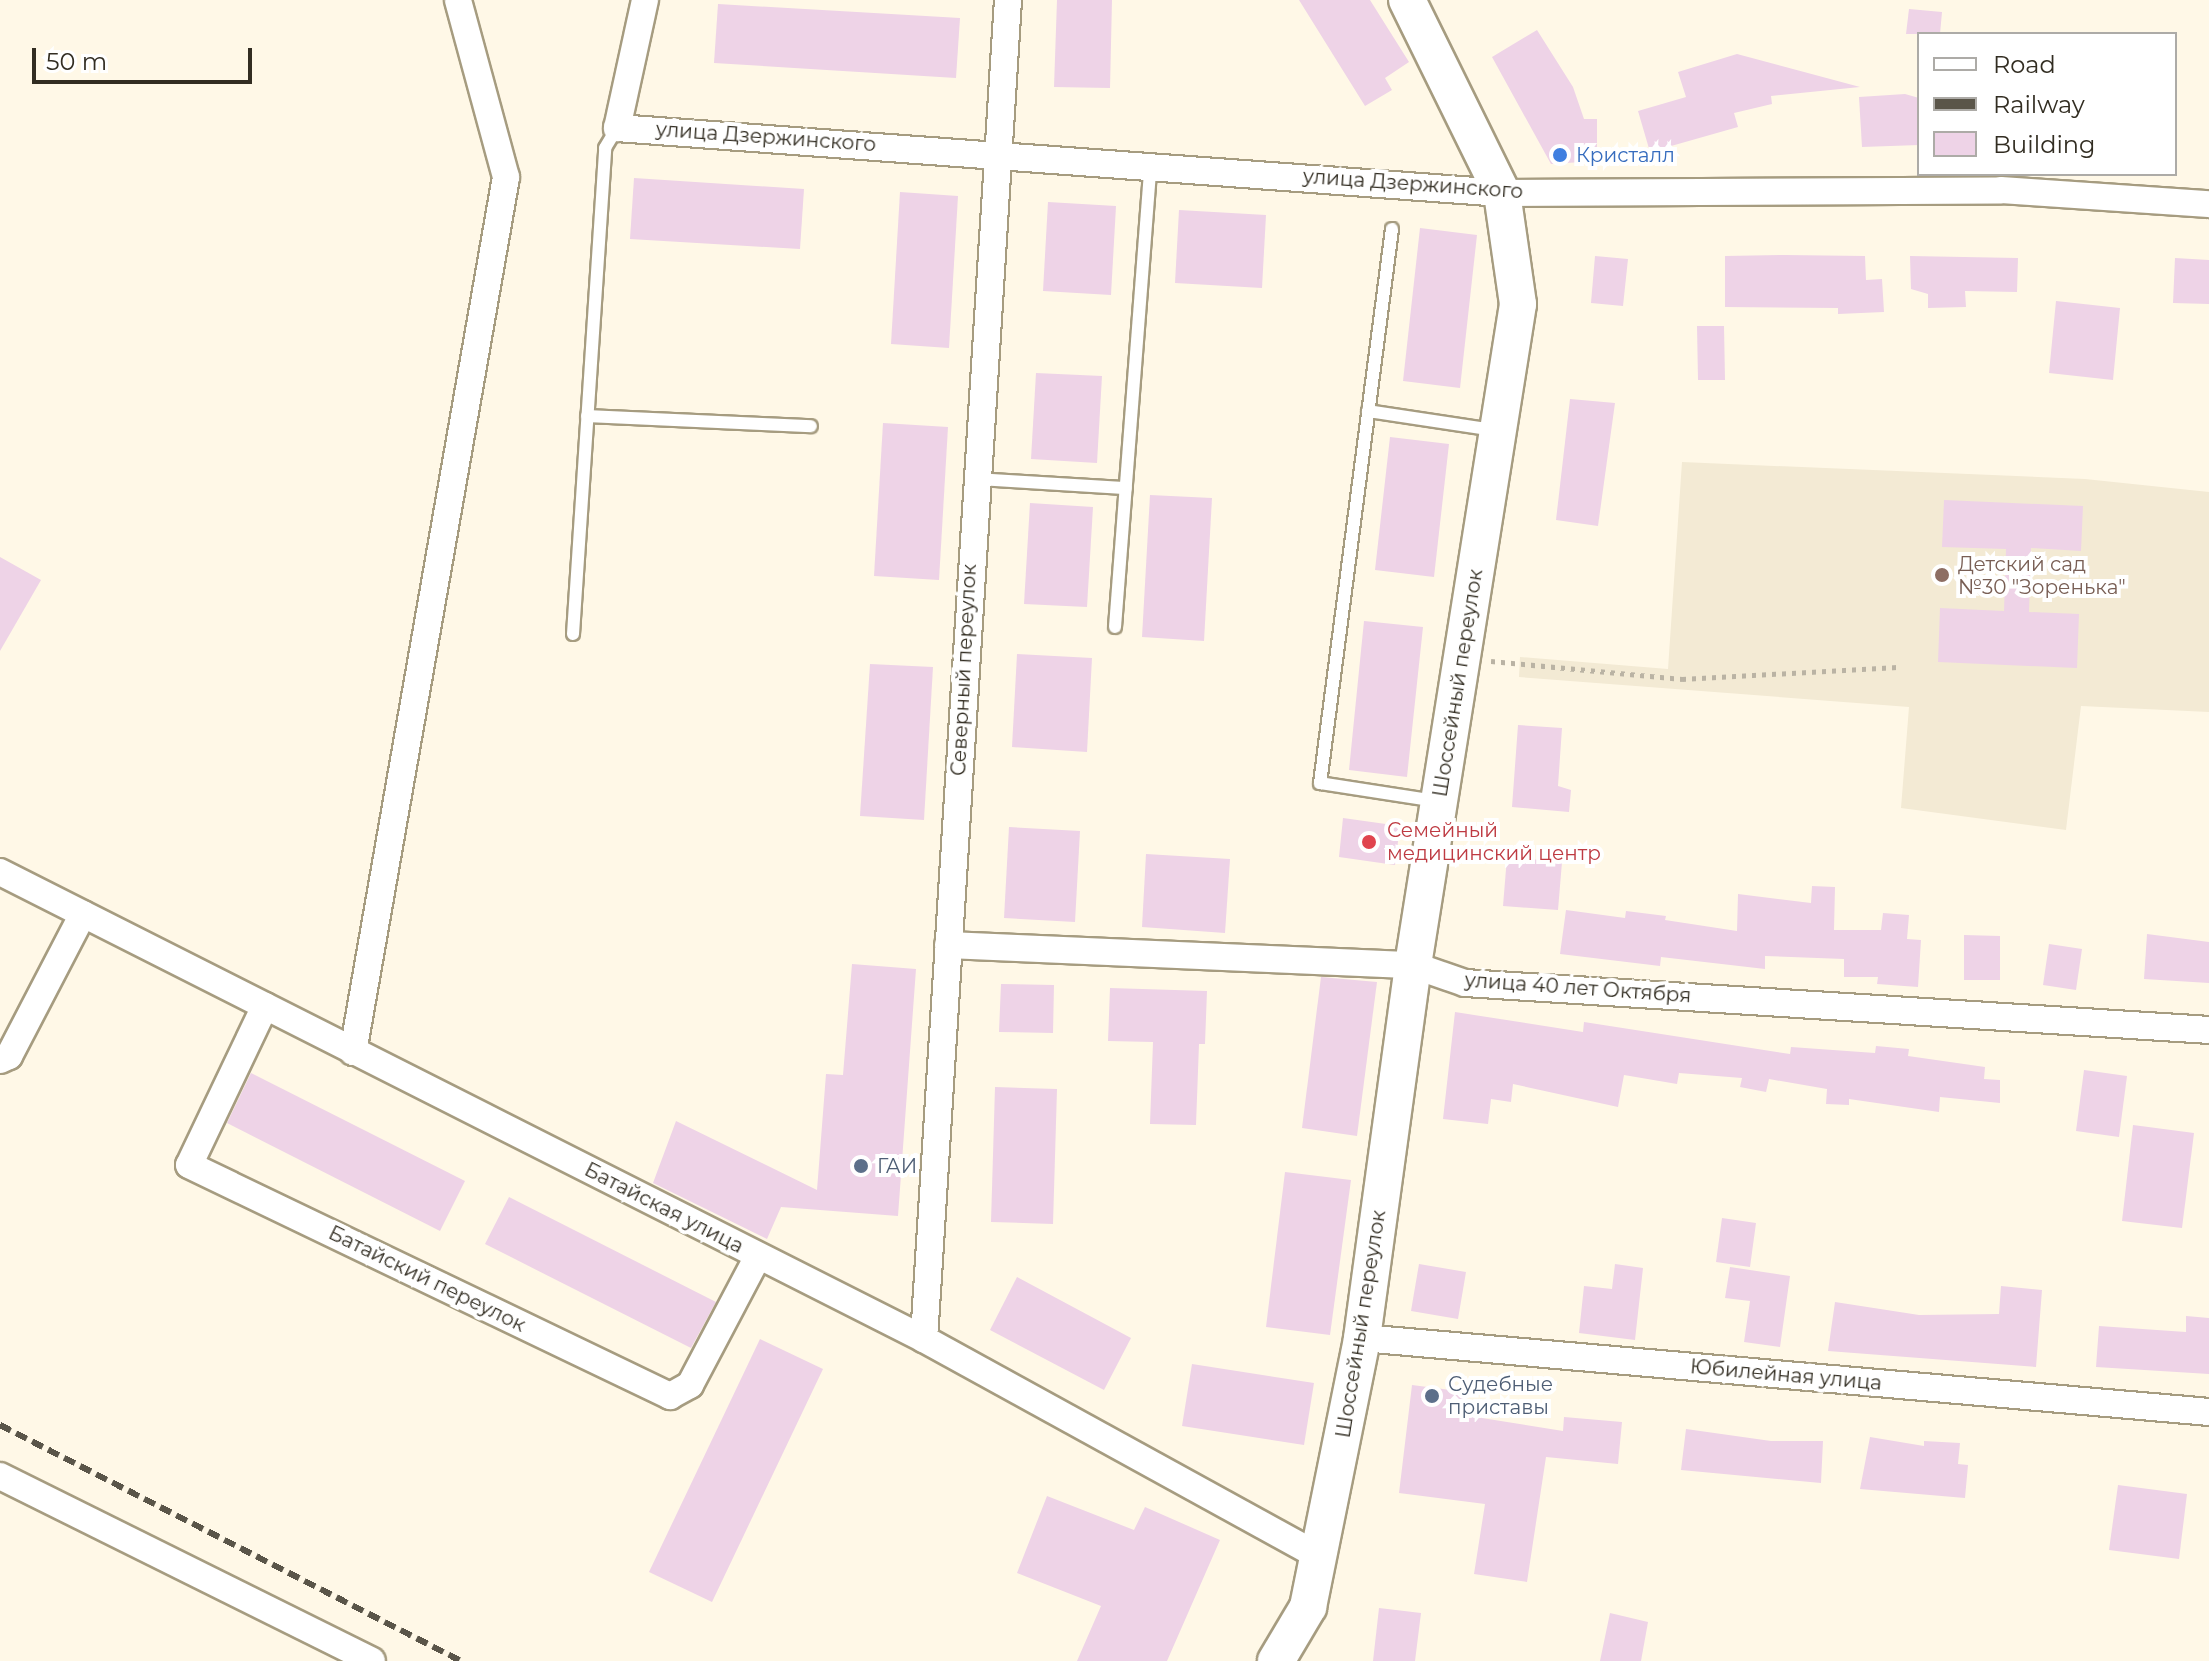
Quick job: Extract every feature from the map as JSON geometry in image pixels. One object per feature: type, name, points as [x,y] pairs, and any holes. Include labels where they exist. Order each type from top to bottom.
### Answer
[{"type":"main road","name":"Шоссейный переулок","points":[[1276,1661],[1308,1607],[1321,1557],[1362,1338],[1413,965],[1518,304],[1502,193],[1407,0]]},
{"type":"main road","points":[[1299,1661],[1308,1607]]},
{"type":"street","points":[[353,1052],[506,177],[458,0]]},
{"type":"street","points":[[617,128],[645,0]]},
{"type":"street","name":"Северный переулок","points":[[924,1339],[995,152],[1008,0]]},
{"type":"street","name":"улица Дзержинского","points":[[617,128],[995,152],[1502,193],[2001,190],[2209,204]]},
{"type":"street","name":"Батайская улица","points":[[0,872],[924,1339],[1321,1557]]},
{"type":"street","points":[[0,1060],[9,1056],[83,914]]},
{"type":"street","name":"улица 40 лет Октября","points":[[948,945],[1413,965],[1465,983],[2209,1030]]},
{"type":"street","name":"Батайский переулок","points":[[265,1006],[189,1165],[670,1396],[690,1385],[758,1256]]},
{"type":"street","name":"Юбилейная улица","points":[[1362,1338],[2209,1412]]},
{"type":"street","points":[[0,1476],[372,1661]]},
{"type":"lane","points":[[573,634],[605,148],[617,128]]},
{"type":"lane","points":[[1115,627],[1151,164]]},
{"type":"lane","points":[[1392,229],[1320,783],[1439,802]]},
{"type":"lane","points":[[1368,411],[1498,431]]},
{"type":"lane","points":[[587,416],[811,426]]},
{"type":"lane","points":[[976,479],[1126,488]]},
{"type":"path","points":[[1462,658],[1682,679],[1898,667]]},
{"type":"shaded area","name":"Детский сад №30 \"Зоренька\"","points":[[1682,462],[2085,479],[2209,492],[2209,712],[2081,706],[2066,830],[1901,808],[1909,707],[1519,677],[1520,657],[1668,669]]},
{"type":"building","points":[[1057,0],[1112,0],[1110,88],[1054,87]]},
{"type":"building","points":[[1299,0],[1370,0],[1409,62],[1385,78],[1392,90],[1365,106]]},
{"type":"building","points":[[718,4],[960,18],[956,78],[714,63]]},
{"type":"building","points":[[1909,9],[1942,12],[1940,32],[1906,34]]},
{"type":"building","points":[[1537,30],[1573,87],[1584,119],[1597,119],[1597,161],[1551,164],[1492,57]]},
{"type":"building","points":[[1737,54],[1860,87],[1771,96],[1772,104],[1734,113],[1738,127],[1650,152],[1638,111],[1686,97],[1678,72]]},
{"type":"building","points":[[1905,94],[1917,97],[1917,145],[1862,147],[1859,97]]},
{"type":"building","points":[[634,178],[804,189],[800,249],[630,239]]},
{"type":"building","points":[[900,192],[958,196],[949,348],[891,344]]},
{"type":"building","points":[[1048,202],[1116,206],[1111,295],[1043,291]]},
{"type":"building","points":[[1179,210],[1266,215],[1262,288],[1175,283]]},
{"type":"building","points":[[1420,228],[1477,235],[1460,388],[1403,381]]},
{"type":"building","points":[[1595,256],[1628,259],[1623,306],[1591,303]]},
{"type":"building","points":[[1725,256],[1865,256],[1866,280],[1882,279],[1884,312],[1838,314],[1838,308],[1725,307]]},
{"type":"building","points":[[1910,256],[2018,258],[2017,292],[1965,291],[1966,307],[1928,308],[1928,294],[1911,289]]},
{"type":"building","points":[[2175,258],[2209,260],[2209,304],[2173,303]]},
{"type":"building","points":[[2056,301],[2120,308],[2113,380],[2049,373]]},
{"type":"building","points":[[1697,326],[1724,326],[1725,380],[1698,380]]},
{"type":"building","points":[[1036,373],[1102,376],[1097,463],[1031,459]]},
{"type":"building","points":[[1570,399],[1615,403],[1598,526],[1556,520]]},
{"type":"building","points":[[883,423],[948,427],[939,580],[874,576]]},
{"type":"building","points":[[1390,437],[1449,444],[1434,577],[1375,570]]},
{"type":"building","points":[[1150,495],[1212,498],[1204,641],[1142,637]]},
{"type":"building","points":[[1944,500],[2083,506],[2081,551],[2031,548],[2029,612],[2079,614],[2077,668],[1938,662],[1940,608],[2004,611],[2006,549],[1942,547]]},
{"type":"building","points":[[1030,503],[1093,507],[1087,607],[1024,604]]},
{"type":"building","points":[[0,557],[41,580],[0,651]]},
{"type":"building","points":[[1364,621],[1423,627],[1407,777],[1349,770]]},
{"type":"building","points":[[1017,654],[1092,658],[1087,752],[1012,747]]},
{"type":"building","points":[[870,664],[933,667],[924,820],[860,816]]},
{"type":"building","points":[[1518,725],[1562,728],[1558,786],[1571,790],[1569,812],[1512,807]]},
{"type":"building","name":"Семейный медицинский центр","points":[[1343,818],[1400,826],[1395,865],[1339,857]]},
{"type":"building","points":[[1009,827],[1080,831],[1075,922],[1004,918]]},
{"type":"building","points":[[1146,854],[1230,859],[1225,933],[1142,927]]},
{"type":"building","points":[[1507,857],[1562,862],[1558,910],[1503,906]]},
{"type":"building","points":[[1812,886],[1835,887],[1834,930],[1881,930],[1883,913],[1909,915],[1907,939],[1921,940],[1918,987],[1877,984],[1878,977],[1844,977],[1844,959],[1765,956],[1765,969],[1661,957],[1660,966],[1560,954],[1566,910],[1625,918],[1626,911],[1737,931],[1738,894],[1811,903]]},
{"type":"building","points":[[2147,934],[2209,942],[2209,983],[2144,979]]},
{"type":"building","points":[[1964,935],[2000,936],[2000,980],[1964,980]]},
{"type":"building","points":[[2049,944],[2082,949],[2076,990],[2043,985]]},
{"type":"building","points":[[852,964],[916,969],[898,1216],[781,1207],[767,1239],[653,1183],[676,1121],[817,1190],[826,1074],[843,1075]]},
{"type":"building","points":[[1321,977],[1377,982],[1357,1136],[1302,1128]]},
{"type":"building","points":[[1001,984],[1054,985],[1053,1033],[999,1032]]},
{"type":"building","points":[[1110,988],[1207,991],[1205,1044],[1199,1044],[1196,1125],[1150,1124],[1153,1042],[1108,1041]]},
{"type":"building","points":[[1455,1012],[1583,1032],[1584,1022],[1790,1054],[1791,1047],[1875,1053],[1876,1046],[1909,1049],[1908,1056],[1985,1067],[1984,1079],[2000,1080],[2000,1103],[1940,1097],[1939,1112],[1849,1099],[1849,1105],[1826,1104],[1827,1089],[1769,1079],[1766,1092],[1740,1087],[1742,1078],[1679,1073],[1677,1084],[1624,1075],[1618,1107],[1513,1084],[1511,1102],[1491,1099],[1488,1124],[1443,1119]]},
{"type":"building","points":[[2084,1070],[2127,1076],[2119,1137],[2076,1131]]},
{"type":"building","points":[[251,1073],[465,1181],[440,1231],[227,1123]]},
{"type":"building","points":[[995,1087],[1057,1089],[1053,1224],[991,1222]]},
{"type":"building","points":[[2133,1125],[2194,1133],[2182,1228],[2122,1221]]},
{"type":"building","points":[[1285,1172],[1351,1180],[1330,1335],[1266,1327]]},
{"type":"building","points":[[509,1197],[716,1302],[691,1348],[485,1244]]},
{"type":"building","points":[[1722,1218],[1756,1223],[1750,1267],[1716,1262]]},
{"type":"building","points":[[1419,1264],[1466,1272],[1458,1319],[1411,1311]]},
{"type":"building","points":[[1615,1264],[1643,1268],[1635,1340],[1579,1333],[1584,1286],[1612,1289]]},
{"type":"building","points":[[1730,1267],[1790,1276],[1780,1347],[1744,1342],[1750,1301],[1725,1298]]},
{"type":"building","points":[[1017,1277],[1131,1338],[1104,1390],[990,1330]]},
{"type":"building","points":[[2001,1286],[2042,1290],[2036,1367],[1828,1351],[1835,1302],[1919,1315],[1999,1314]]},
{"type":"building","points":[[2186,1316],[2209,1318],[2209,1374],[2096,1367],[2099,1326],[2186,1332]]},
{"type":"building","points":[[760,1339],[823,1369],[712,1602],[649,1572]]},
{"type":"building","points":[[1192,1364],[1314,1383],[1304,1445],[1182,1426]]},
{"type":"building","points":[[1412,1385],[1466,1392],[1463,1415],[1563,1431],[1564,1417],[1622,1422],[1618,1464],[1546,1457],[1527,1582],[1474,1574],[1485,1504],[1399,1493]]},
{"type":"building","points":[[1686,1429],[1771,1441],[1823,1441],[1821,1483],[1681,1470]]},
{"type":"building","points":[[1870,1437],[1924,1446],[1924,1441],[1960,1443],[1958,1464],[1968,1465],[1965,1498],[1860,1489]]},
{"type":"building","points":[[2118,1485],[2187,1494],[2179,1559],[2109,1550]]},
{"type":"building","points":[[1047,1496],[1134,1530],[1145,1507],[1220,1540],[1167,1661],[1077,1661],[1101,1606],[1017,1573]]},
{"type":"building","points":[[1379,1608],[1421,1613],[1415,1661],[1373,1661]]},
{"type":"building","points":[[1610,1613],[1648,1622],[1641,1661],[1600,1661]]},
{"type":"railway","points":[[0,1425],[461,1661]]},
{"type":"place","name":"Кристалл","points":[[1560,155]]},
{"type":"place","name":"Детский сад №30 \"Зоренька\"","points":[[1942,575]]},
{"type":"place","name":"Семейный медицинский центр","points":[[1369,842]]},
{"type":"place","name":"ГАИ","points":[[861,1166]]},
{"type":"place","name":"Судебные приставы","points":[[1432,1396]]}]
